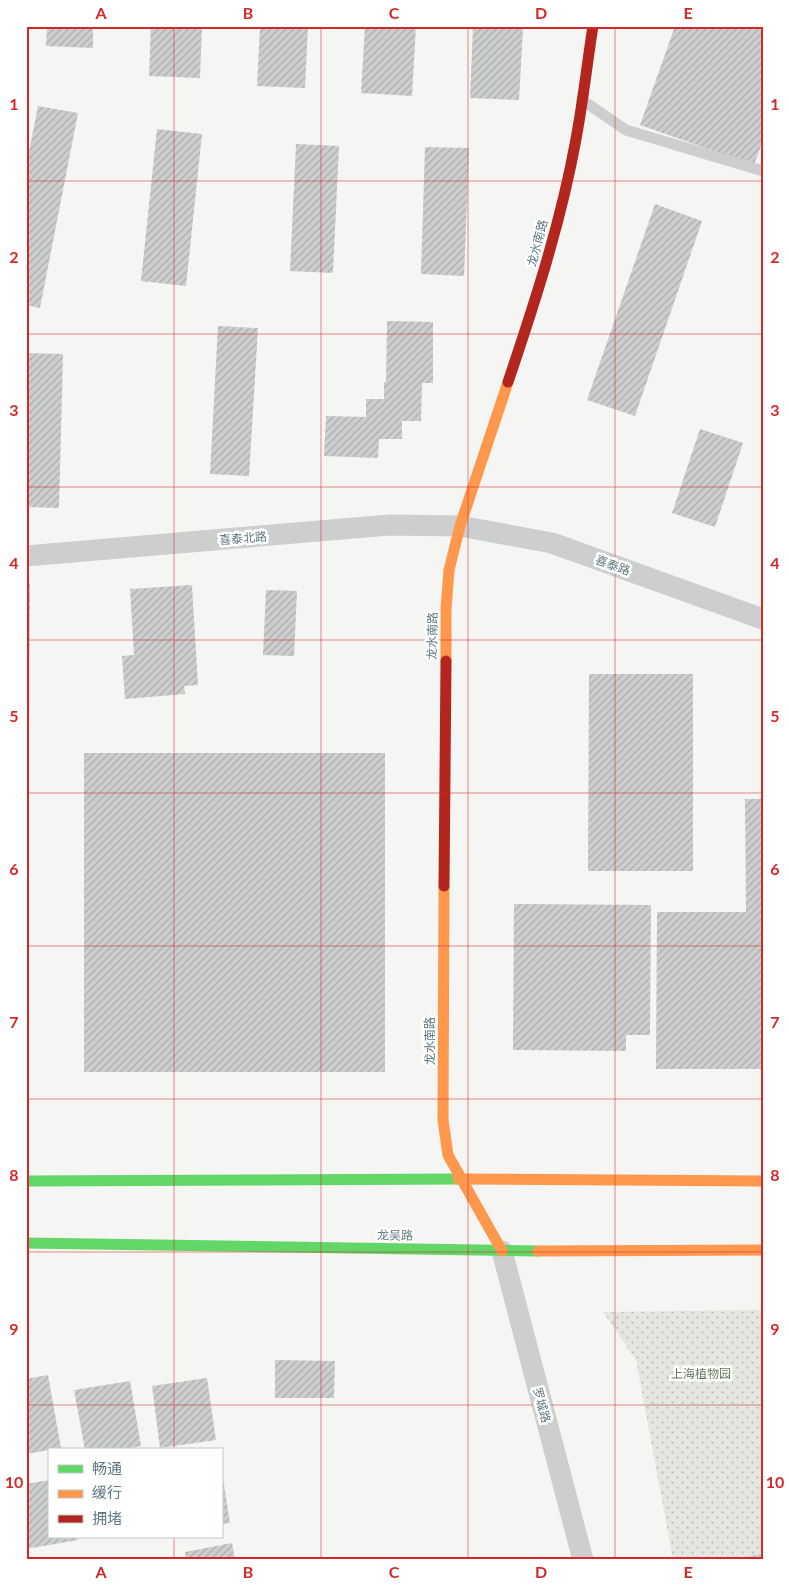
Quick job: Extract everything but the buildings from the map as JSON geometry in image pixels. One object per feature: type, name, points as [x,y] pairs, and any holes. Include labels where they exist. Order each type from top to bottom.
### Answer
[{"type":"main road","name":"龙水南路","points":[[502,1251],[448,1155],[442,1120],[446,609],[449,570],[460,526],[537,296],[562,201],[576,140],[593,26]]},
{"type":"main road","points":[[26,1181],[763,1181]]},
{"type":"main road","name":"龙吴路","points":[[26,1243],[502,1251],[763,1250]]},
{"type":"street","name":"喜泰北路","points":[[26,556],[389,525],[460,526]]},
{"type":"street","name":"喜泰路","points":[[460,526],[552,543],[763,619]]},
{"type":"street","name":"罗城路","points":[[502,1251],[583,1560]]},
{"type":"lane","points":[[582,100],[626,130],[763,171]]},
{"type":"green space","name":"上海植物园","points":[[763,1310],[763,1560],[673,1560],[636,1360],[603,1312]]},
{"type":"traffic: fast","points":[[26,1181],[458,1179]]},
{"type":"traffic: fast","points":[[26,1243],[538,1251]]},
{"type":"traffic: slow","points":[[446,661],[446,609],[449,570],[460,526],[508,382]]},
{"type":"traffic: slow","points":[[444,886],[443,1120],[448,1155],[502,1251]]},
{"type":"traffic: slow","points":[[458,1179],[763,1181]]},
{"type":"traffic: slow","points":[[538,1251],[763,1250]]},
{"type":"traffic: jam","points":[[508,382],[537,292],[563,201],[578,125],[593,26]]},
{"type":"traffic: jam","points":[[444,886],[446,661]]}]
